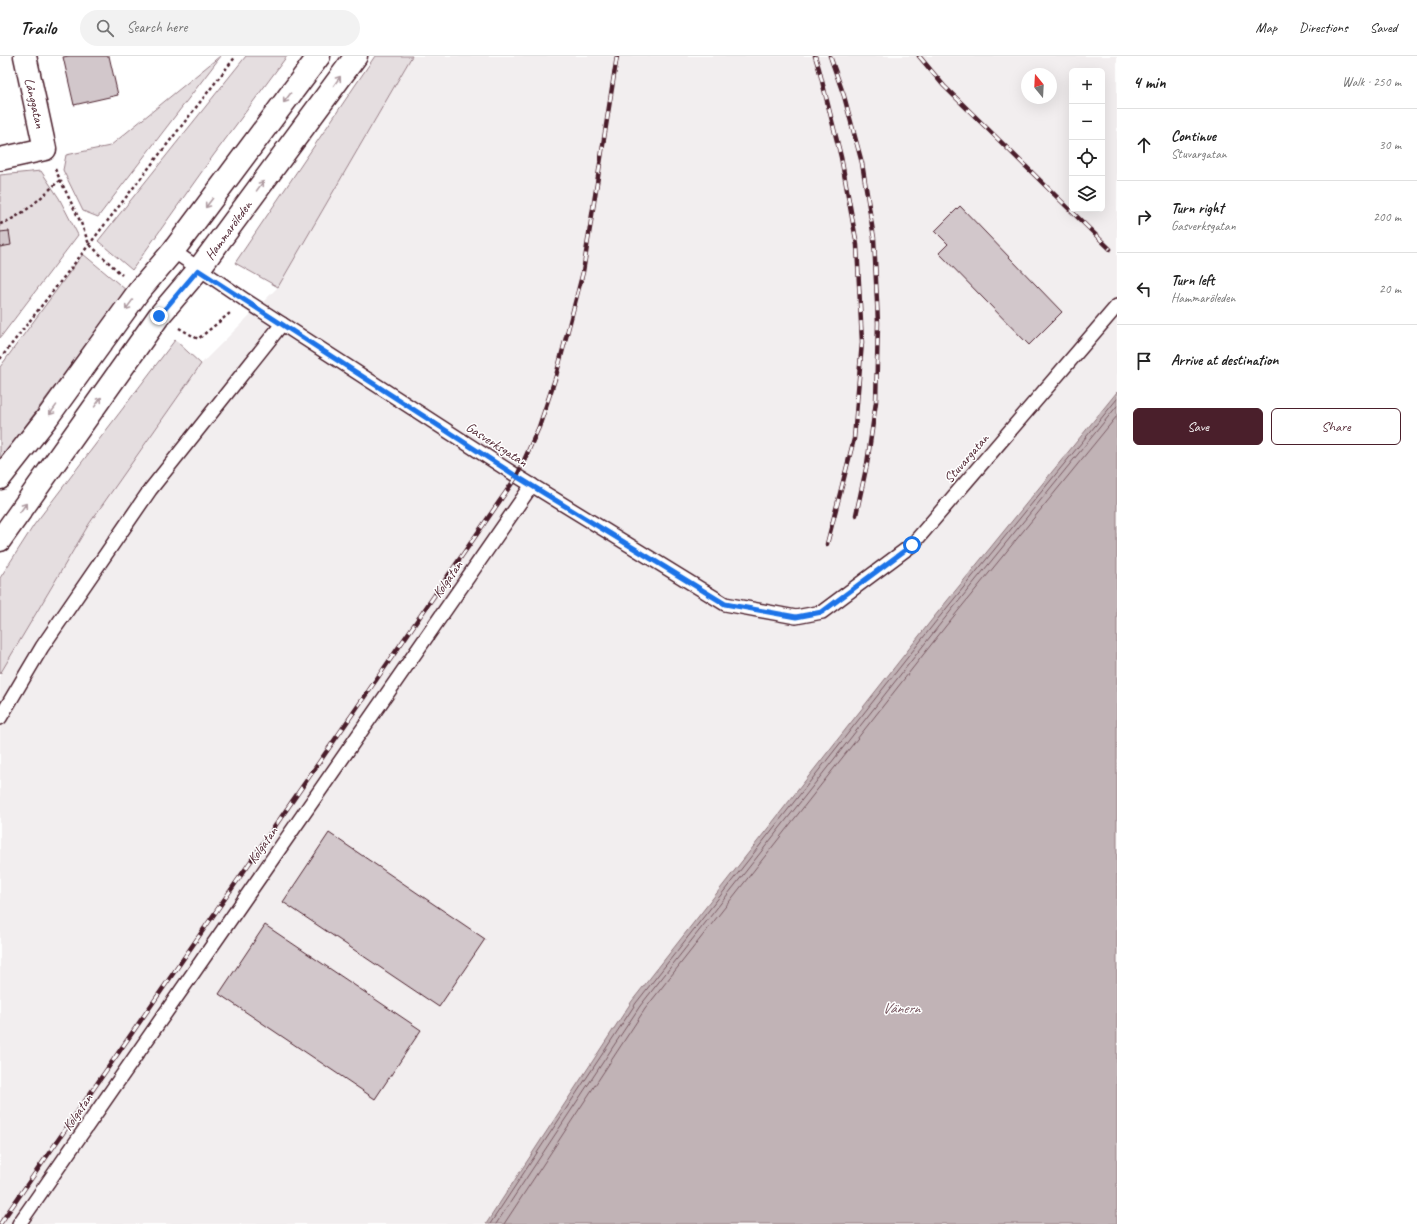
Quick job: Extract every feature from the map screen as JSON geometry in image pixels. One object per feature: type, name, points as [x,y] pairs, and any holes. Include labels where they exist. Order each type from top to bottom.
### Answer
[{"type":"main road","name":"Långgatan","points":[[25,56],[45,149]]},
{"type":"main road","points":[[0,478],[47,418],[139,292],[173,251],[319,56]]},
{"type":"main road","name":"Hammaröleden","points":[[0,540],[159,316],[198,270],[356,56]]},
{"type":"main road","points":[[0,159],[45,149]]},
{"type":"lane","name":"Gasverksgatan","points":[[173,251],[198,270],[532,485],[725,604],[796,617],[822,612]]},
{"type":"lane","name":"Stuvargatan","points":[[822,612],[912,545],[1117,306]]},
{"type":"lane","points":[[0,718],[42,647],[150,490],[282,324]]},
{"type":"lane","name":"Kolgatan","points":[[19,1224],[532,485]]},
{"type":"path","points":[[0,359],[236,56]]},
{"type":"path","points":[[45,149],[81,223],[89,244]]},
{"type":"path","points":[[0,224],[17,216],[60,180]]},
{"type":"shaded area","points":[[220,56],[98,217],[83,211],[63,170],[66,155],[110,146]]},
{"type":"shaded area","points":[[246,56],[287,56],[213,156],[132,270],[98,241]]},
{"type":"shaded area","points":[[375,56],[412,56],[278,287],[235,263]]},
{"type":"shaded area","points":[[412,56],[1117,56],[1117,392],[934,617],[632,1001],[486,1224],[0,1224],[0,674],[89,524],[201,364],[278,287]]},
{"type":"shaded area","points":[[41,171],[59,198],[78,235],[0,338],[0,175]]},
{"type":"shaded area","points":[[83,254],[126,290],[0,460],[0,367]]},
{"type":"shaded area","points":[[175,340],[201,364],[89,524],[0,674],[0,578],[34,525]]},
{"type":"water","name":"Vänern","points":[[1117,392],[1117,1224],[486,1224],[632,1001],[934,617]]},
{"type":"building","points":[[109,56],[118,95],[74,105],[63,57]]},
{"type":"building","points":[[960,206],[1062,312],[1029,345],[939,253],[948,244],[935,231]]},
{"type":"building","points":[[9,231],[11,245],[0,247],[0,232]]},
{"type":"building","points":[[329,833],[485,939],[439,1007],[283,902]]},
{"type":"building","points":[[265,925],[421,1030],[375,1099],[219,994]]},
{"type":"railway","points":[[0,1224],[517,476],[539,427],[556,376],[583,272],[617,56]]},
{"type":"railway","points":[[815,56],[841,157],[857,245],[862,342],[854,439],[827,544]]},
{"type":"railway","points":[[830,56],[844,96],[862,163],[874,238],[878,323],[876,402],[867,464],[856,515]]},
{"type":"railway","points":[[919,56],[944,86],[1110,249]]},
{"type":"route","points":[[159,316],[198,270],[516,476],[725,604],[796,617],[822,612],[912,545]]}]
